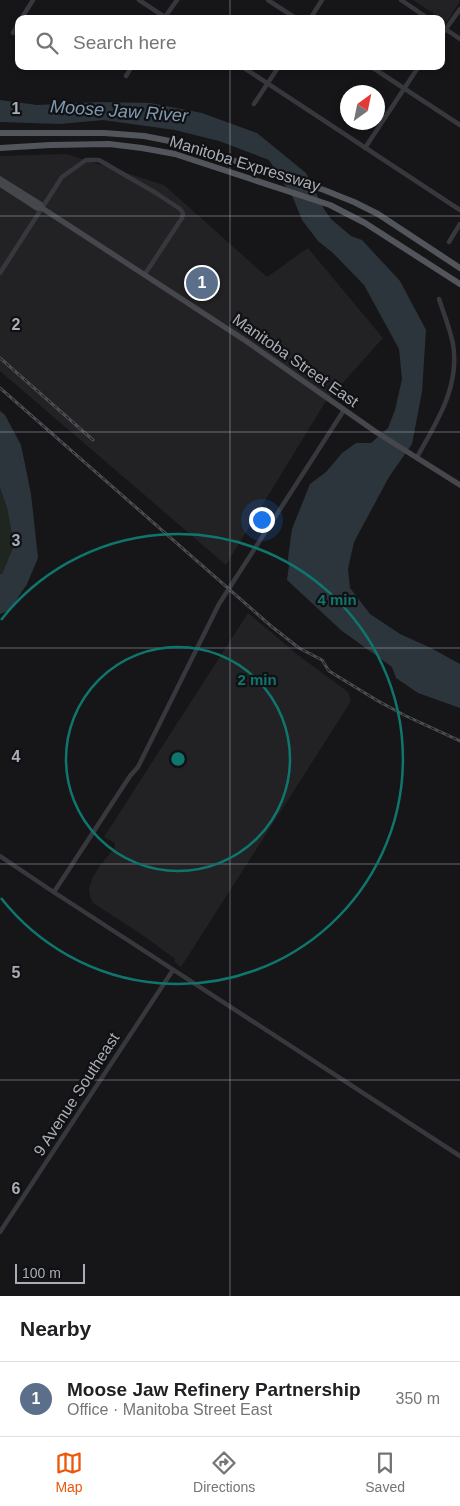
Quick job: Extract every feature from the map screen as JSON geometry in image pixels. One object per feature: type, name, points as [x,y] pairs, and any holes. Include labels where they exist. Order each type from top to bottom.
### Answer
[{"type":"main road","name":"Manitoba Expressway","points":[[0,133],[104,133],[144,136],[180,143],[324,190],[354,202],[378,214],[460,268]]},
{"type":"main road","name":"Manitoba Expressway","points":[[0,148],[109,144],[175,154],[330,204],[379,231],[460,284]]},
{"type":"street","points":[[24,15],[33,0]]},
{"type":"street","points":[[139,0],[162,15]]},
{"type":"street","points":[[168,15],[177,0]]},
{"type":"street","points":[[268,0],[290,15]]},
{"type":"street","points":[[313,15],[322,0]]},
{"type":"street","points":[[400,0],[423,15]]},
{"type":"street","points":[[460,9],[446,30],[460,39]]},
{"type":"street","points":[[126,76],[130,70]]},
{"type":"street","points":[[247,70],[460,210]]},
{"type":"street","points":[[254,104],[277,70]]},
{"type":"street","points":[[376,70],[460,125]]},
{"type":"street","points":[[364,148],[416,70]]},
{"type":"street","points":[[0,273],[62,177],[86,160],[99,160],[156,193],[183,213],[182,218],[145,274]]},
{"type":"street","name":"Manitoba Street East","points":[[0,179],[40,204],[41,209]]},
{"type":"street","name":"Manitoba Street East","points":[[0,184],[145,274],[246,340],[376,432],[460,485]]},
{"type":"street","points":[[449,242],[460,224]]},
{"type":"street","points":[[417,457],[444,409],[454,372],[453,344],[439,299]]},
{"type":"street","points":[[454,372],[460,375]]},
{"type":"street","points":[[52,891],[138,767],[219,604],[344,410]]},
{"type":"street","points":[[0,856],[460,1156]]},
{"type":"street","name":"9 Avenue Southeast","points":[[0,1232],[173,970]]},
{"type":"shaded area","points":[[413,0],[460,0],[447,22],[445,21],[445,15],[436,15]]},
{"type":"shaded area","points":[[66,154],[164,185],[267,277],[308,248],[383,338],[324,404],[226,565],[0,371],[0,156]]},
{"type":"shaded area","points":[[0,488],[7,508],[14,545],[2,574],[0,574]]},
{"type":"shaded area","points":[[248,613],[298,655],[348,692],[351,700],[181,967],[174,962],[175,959],[144,936],[93,903],[89,888],[99,867],[115,847],[115,843],[104,837]]},
{"type":"water","name":"Moose Jaw River","points":[[0,100],[37,105],[101,102],[150,103],[202,113],[257,133],[306,173],[331,219],[351,236],[362,240],[400,281],[426,330],[422,392],[412,444],[389,477],[354,542],[348,569],[350,588],[370,614],[400,634],[460,664],[460,708],[418,693],[396,678],[392,667],[342,631],[287,580],[292,529],[310,484],[326,472],[342,453],[356,443],[371,443],[388,428],[395,410],[402,379],[399,349],[364,285],[333,253],[318,241],[302,220],[293,198],[269,160],[219,141],[175,130],[103,120],[60,124],[0,122]]},
{"type":"water","points":[[0,411],[5,415],[21,445],[31,494],[38,558],[27,584],[10,610],[0,614],[0,574],[2,574],[14,545],[7,508],[0,488]]},
{"type":"railway","points":[[0,358],[93,440]]},
{"type":"railway","points":[[0,388],[271,626],[299,648],[322,660],[329,671],[378,701],[460,741]]},
{"type":"place","name":"Moose Jaw Refinery Partnership","points":[[202,283]]}]
